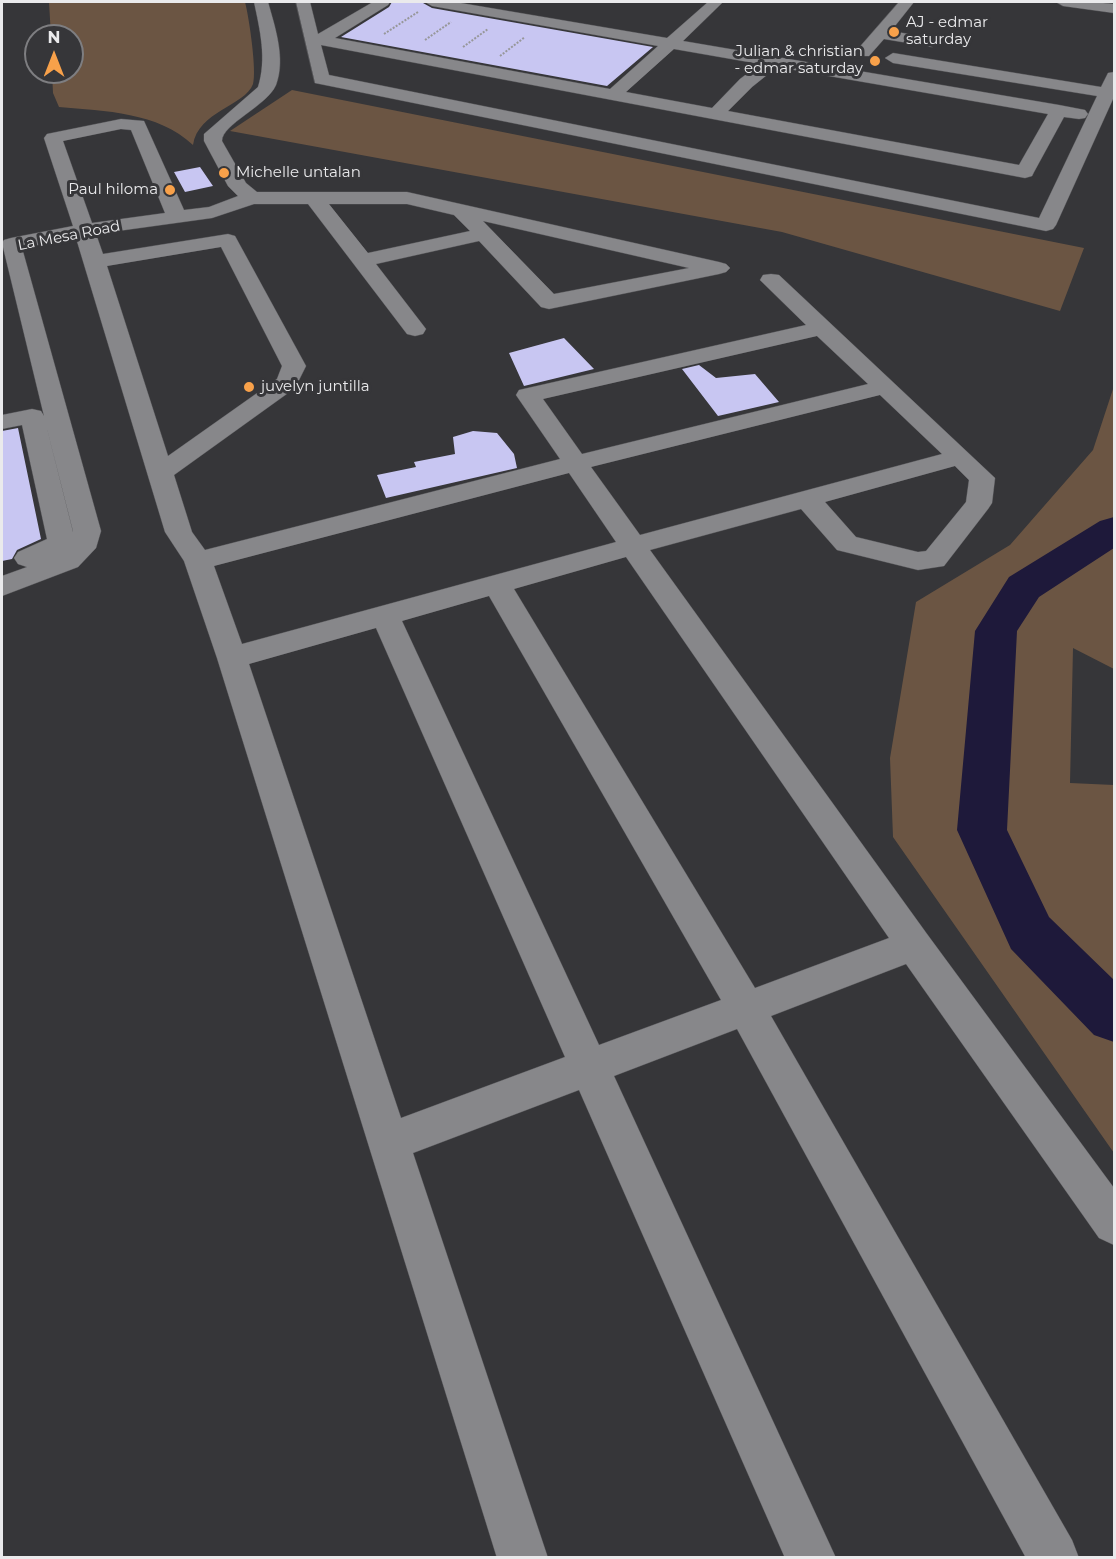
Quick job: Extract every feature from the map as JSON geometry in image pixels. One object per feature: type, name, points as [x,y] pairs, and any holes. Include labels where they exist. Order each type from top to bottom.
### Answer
[{"type":"street","points":[[261,2],[268,28],[271,75],[268,86],[262,95],[222,124],[213,134],[213,141],[238,186],[252,198],[406,198],[459,208],[719,268],[549,302],[459,208]]},
{"type":"street","points":[[303,2],[321,79],[1046,225],[1111,81],[843,50]]},
{"type":"street","points":[[383,2],[320,40],[1025,172],[1059,110]]},
{"type":"street","points":[[432,2],[1096,116]]},
{"type":"street","points":[[863,53],[907,2]]},
{"type":"street","points":[[1063,2],[1114,9]]},
{"type":"street","points":[[688,3],[713,4]]},
{"type":"street","points":[[612,96],[713,4]]},
{"type":"street","points":[[669,20],[713,28]]},
{"type":"street","points":[[880,34],[952,45]]},
{"type":"street","points":[[314,55],[1059,196]]},
{"type":"street","points":[[716,115],[746,83],[775,60]]},
{"type":"street","points":[[574,131],[591,116]]},
{"type":"street","points":[[177,217],[138,125],[121,124],[53,138],[95,262],[179,532],[198,561],[232,658],[387,1143],[523,1557]]},
{"type":"street","points":[[797,176],[812,158]]},
{"type":"street","name":"La Mesa Road","points":[[2,587],[68,561],[82,548],[87,531],[11,244],[84,230],[220,210],[252,198]]},
{"type":"street","points":[[314,198],[416,329]]},
{"type":"street","points":[[362,261],[484,234]]},
{"type":"street","points":[[95,262],[228,240],[294,366],[287,383],[162,472]]},
{"type":"street","points":[[771,280],[982,478],[979,503],[934,560],[918,561],[847,544],[807,499]]},
{"type":"street","points":[[822,328],[528,395],[914,945],[1114,1223]]},
{"type":"street","points":[[198,561],[575,463],[884,387]]},
{"type":"street","points":[[2,422],[32,416],[62,543],[2,570]]},
{"type":"street","points":[[232,658],[960,457]]},
{"type":"street","points":[[497,584],[746,1008],[1054,1557]]},
{"type":"street","points":[[385,615],[812,1557]]},
{"type":"street","points":[[387,1143],[914,945]]},
{"type":"path","points":[[362,48],[432,2]]},
{"type":"path","points":[[403,56],[472,8]]},
{"type":"path","points":[[440,63],[509,15]]},
{"type":"path","points":[[480,70],[547,21]]},
{"type":"shaded area","points":[[49,2],[245,2],[253,56],[253,84],[241,98],[203,124],[193,145],[164,126],[130,115],[59,107],[53,93],[53,84],[84,84],[84,24],[50,24]]},
{"type":"shaded area","points":[[292,90],[1084,248],[1060,311],[782,232],[230,131]]},
{"type":"shaded area","points":[[1114,386],[1114,669],[1073,648],[1070,783],[1114,785],[1114,1153],[893,837],[890,758],[916,602],[1010,545],[1093,450]]},
{"type":"building","points":[[392,2],[423,3],[432,8],[653,47],[607,86],[341,37],[389,7]]},
{"type":"building","points":[[200,167],[213,186],[185,192],[174,172]]},
{"type":"building","points":[[564,338],[594,369],[524,386],[509,353]]},
{"type":"building","points":[[699,365],[716,378],[755,374],[779,402],[718,416],[682,369]]},
{"type":"building","points":[[18,428],[41,539],[17,550],[12,559],[2,561],[2,431]]},
{"type":"building","points":[[473,431],[497,433],[514,454],[517,468],[386,498],[377,475],[416,467],[414,462],[455,454],[453,437]]},
{"type":"waterway","points":[[1114,530],[1024,587],[996,631],[982,830],[1030,933],[1114,1017]]},
{"type":"place","name":"AJ - edmar saturday","points":[[894,32]]},
{"type":"place","name":"Julian & christian - edmar saturday","points":[[875,61]]},
{"type":"place","name":"Michelle untalan","points":[[224,173]]},
{"type":"place","name":"Paul hiloma","points":[[170,190]]},
{"type":"place","name":"juvelyn juntilla","points":[[249,387]]}]
